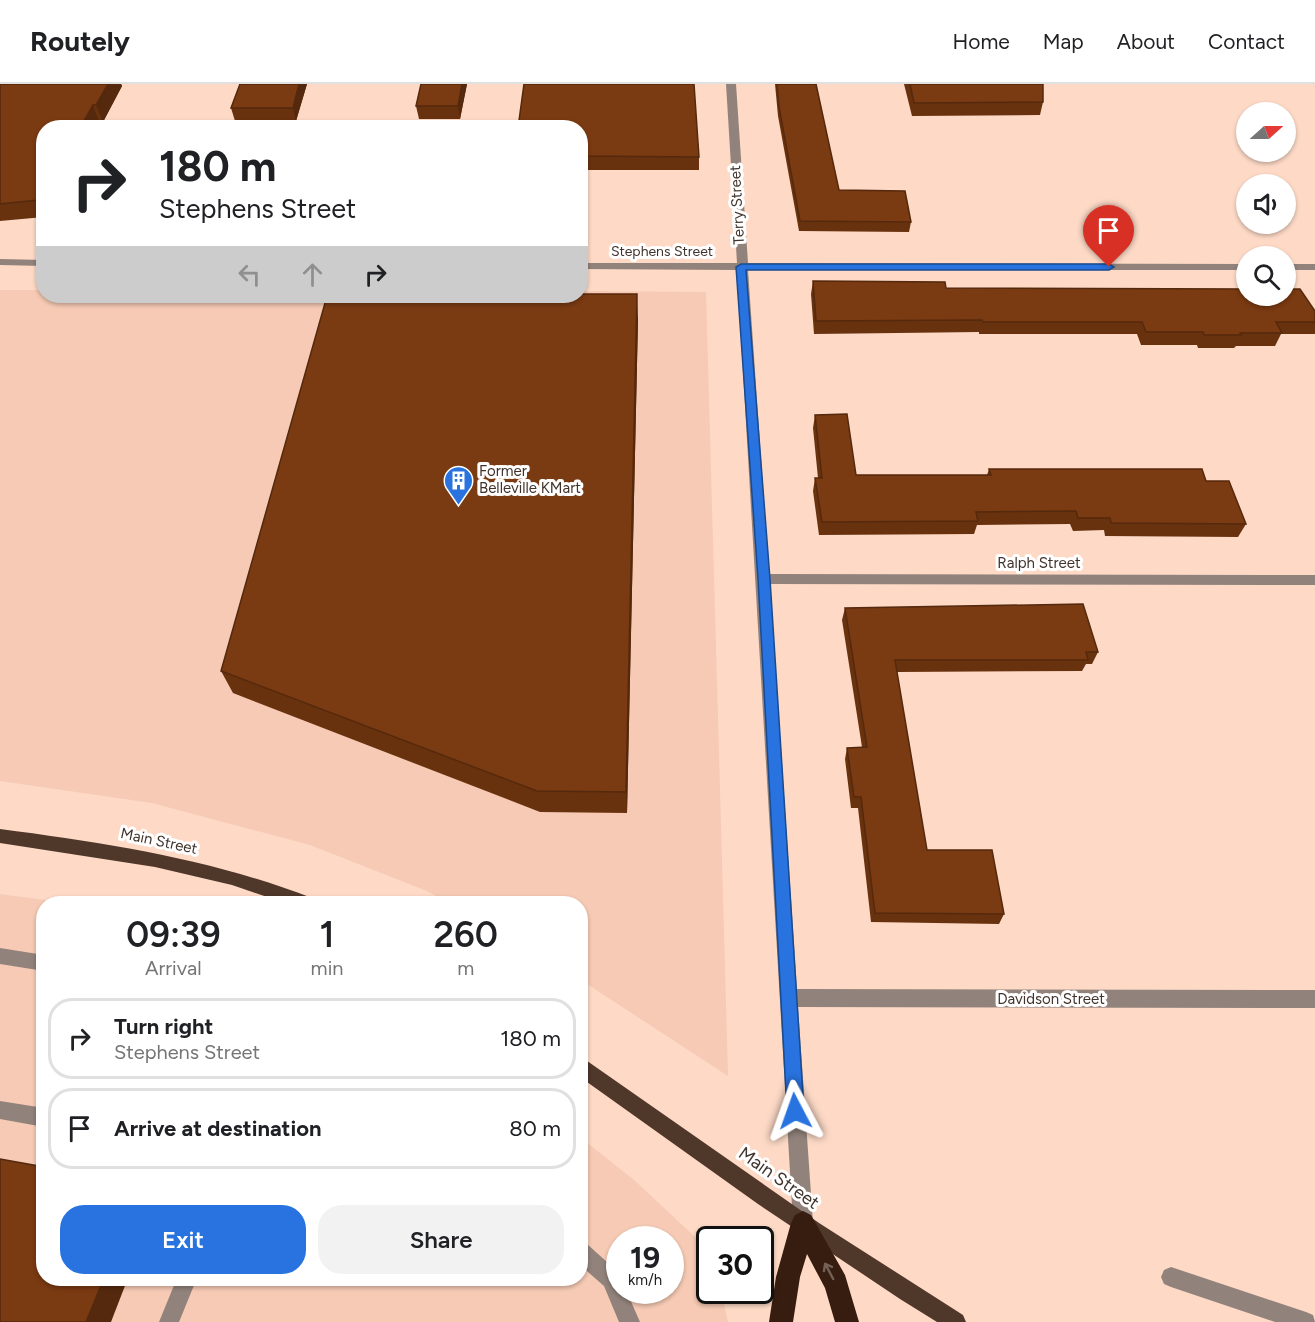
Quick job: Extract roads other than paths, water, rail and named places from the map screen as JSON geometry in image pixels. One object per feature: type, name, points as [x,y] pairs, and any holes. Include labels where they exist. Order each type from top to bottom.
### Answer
[{"type":"highway","points":[[781,1322],[788,1277],[803,1223]]},
{"type":"highway","points":[[803,1223],[836,1284],[847,1322]]},
{"type":"main road","name":"Main Street","points":[[0,836],[106,850],[218,873],[285,896]]},
{"type":"main road","name":"Main Street","points":[[588,1071],[803,1223],[894,1285],[956,1322]]},
{"type":"street","name":"Terry Street","points":[[731,84],[803,1223]]},
{"type":"street","points":[[0,262],[36,262]]},
{"type":"street","name":"Stephens Street","points":[[588,266],[1236,267]]},
{"type":"street","points":[[1296,267],[1315,267]]},
{"type":"street","name":"Ralph Street","points":[[764,579],[1315,580]]},
{"type":"street","points":[[0,956],[36,962]]},
{"type":"street","name":"Davidson Street","points":[[788,998],[1315,999]]},
{"type":"street","points":[[0,1110],[36,1117]]},
{"type":"street","points":[[588,1258],[611,1279],[630,1322]]},
{"type":"street","points":[[1171,1277],[1306,1322]]},
{"type":"street","points":[[170,1322],[184,1286]]},
{"type":"place","name":"Former Belleville KMart","points":[[458,506]]}]
